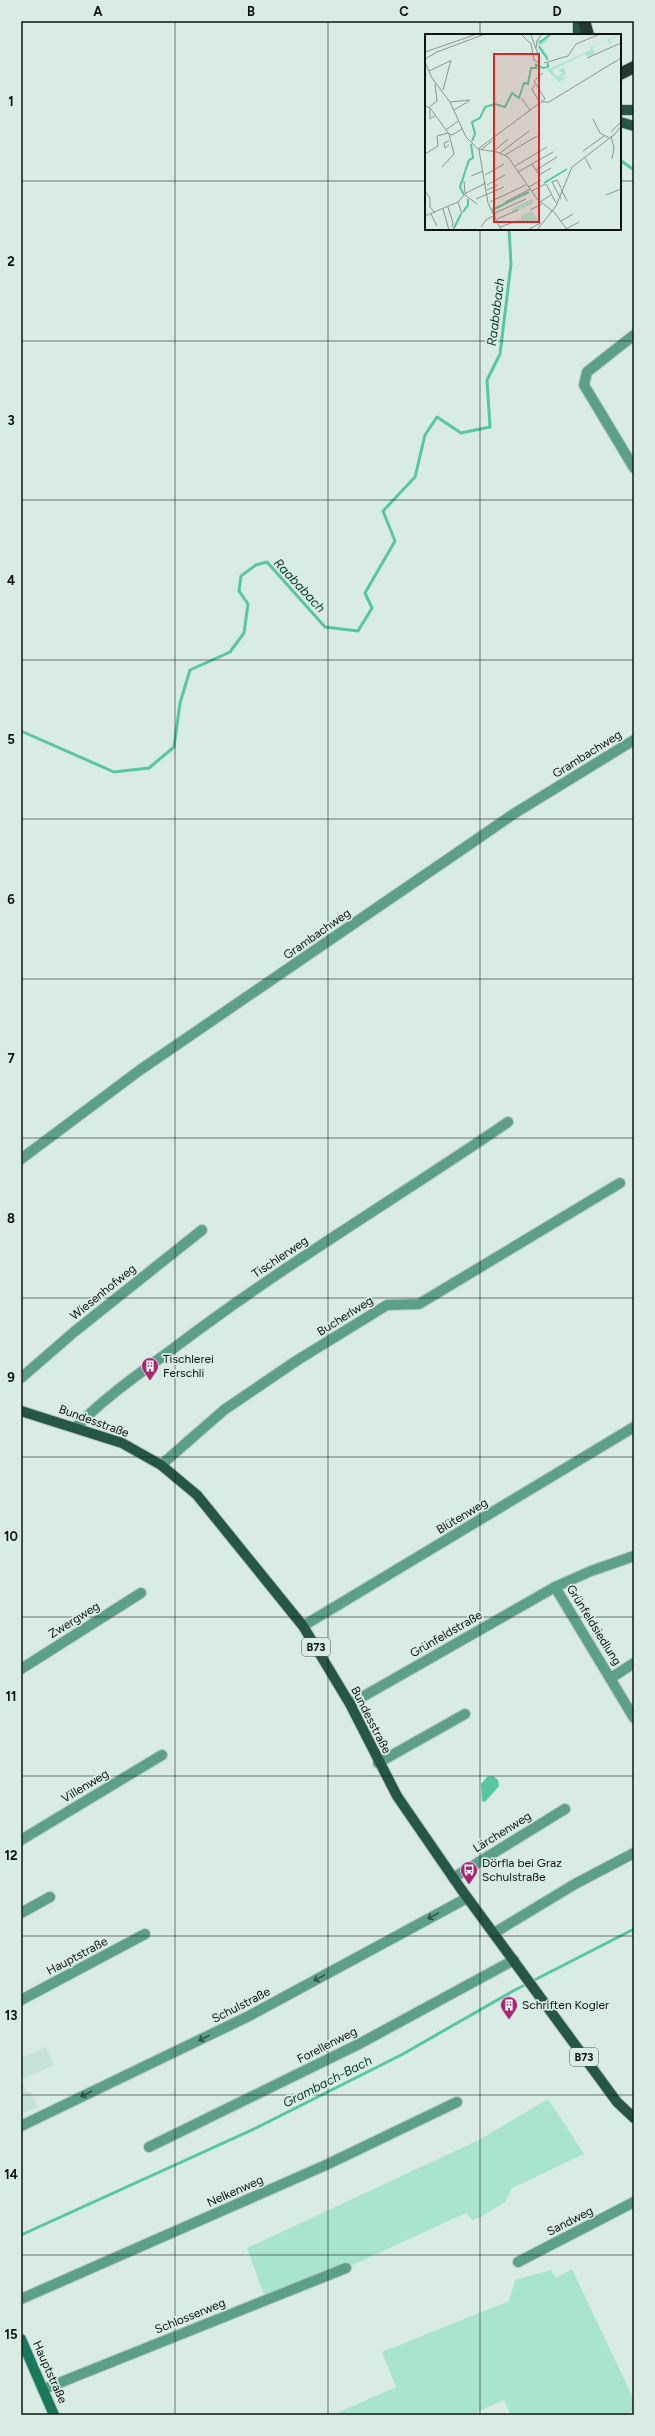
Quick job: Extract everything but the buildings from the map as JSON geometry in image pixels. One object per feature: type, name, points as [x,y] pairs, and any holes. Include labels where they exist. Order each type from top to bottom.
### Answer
[{"type":"highway","points":[[584,21],[588,34]]},
{"type":"highway","points":[[621,74],[634,67]]},
{"type":"main road","points":[[578,21],[578,34]]},
{"type":"main road","points":[[621,110],[634,110]]},
{"type":"main road","points":[[621,122],[634,126]]},
{"type":"main road","name":"Bundesstraße","points":[[21,1411],[76,1427],[122,1443],[161,1465],[197,1495],[303,1626],[350,1704],[378,1764],[397,1796],[467,1898],[617,2102],[634,2118]]},
{"type":"main road","name":"Hauptstraße","points":[[21,2339],[54,2415]]},
{"type":"street","points":[[634,335],[587,372],[584,385],[634,468]]},
{"type":"street","name":"Grambachweg","points":[[21,1159],[140,1070],[515,813],[634,740]]},
{"type":"street","name":"Tischlerweg","points":[[76,1427],[147,1368],[217,1316],[345,1229],[508,1122]]},
{"type":"street","name":"Bucherlweg","points":[[161,1465],[224,1410],[296,1361],[387,1305],[418,1304],[620,1183]]},
{"type":"street","name":"Wiesenhofweg","points":[[21,1378],[74,1332],[202,1230]]},
{"type":"street","name":"Blütenweg","points":[[303,1626],[634,1427]]},
{"type":"street","name":"Grünfeldstraße","points":[[350,1704],[555,1587],[591,1571],[634,1556]]},
{"type":"street","name":"Grünfeldsiedlung","points":[[555,1587],[634,1718]]},
{"type":"street","name":"Zwergweg","points":[[21,1669],[140,1593]]},
{"type":"street","name":"Grünfeldsiedlung","points":[[611,1678],[634,1663]]},
{"type":"street","points":[[378,1764],[465,1714]]},
{"type":"street","name":"Villenweg","points":[[21,1840],[162,1755]]},
{"type":"street","name":"Lärchenweg","points":[[454,1878],[565,1809]]},
{"type":"street","points":[[494,1933],[575,1884],[634,1853]]},
{"type":"street","points":[[21,1913],[50,1897]]},
{"type":"street","name":"Schulstraße","points":[[21,2126],[249,2016],[467,1898]]},
{"type":"street","name":"Hauptstraße","points":[[21,2000],[146,1934]]},
{"type":"street","name":"Forellenweg","points":[[149,2147],[348,2049],[514,1960]]},
{"type":"street","name":"Nelkenweg","points":[[21,2299],[326,2165],[457,2102]]},
{"type":"street","name":"Sandweg","points":[[518,2262],[634,2202]]},
{"type":"street","name":"Schlosserweg","points":[[44,2389],[346,2268]]},
{"type":"shaded area","points":[[493,1776],[498,1780],[499,1786],[485,1802],[482,1801],[481,1784],[487,1777]]},
{"type":"shaded area","points":[[46,2047],[54,2065],[21,2080],[21,2058]]},
{"type":"shaded area","points":[[21,2080],[27,2092],[30,2091],[38,2107],[21,2114]]},
{"type":"shaded area","points":[[548,2099],[584,2154],[512,2188],[505,2202],[479,2218],[472,2220],[466,2213],[346,2268],[266,2300],[247,2248],[479,2140]]},
{"type":"shaded area","points":[[572,2269],[634,2400],[634,2411],[623,2415],[511,2415],[504,2400],[471,2415],[338,2415],[337,2413],[396,2387],[382,2352],[509,2301],[515,2280],[551,2270],[556,2278]]},
{"type":"waterway","name":"Raababach","points":[[621,161],[634,170]]},
{"type":"waterway","name":"Raababach","points":[[21,731],[114,772],[149,768],[174,747],[180,703],[190,670],[230,652],[244,633],[248,604],[239,591],[241,576],[256,565],[267,562],[325,627],[358,631],[372,608],[365,593],[395,541],[383,511],[415,477],[425,435],[437,417],[461,433],[490,427],[487,380],[500,354],[511,264],[509,230]]},
{"type":"waterway","name":"Grambach-Bach","points":[[21,2235],[256,2128],[403,2054],[513,1991],[634,1929]]},
{"type":"place","name":"Tischlerei Ferschli","points":[[150,1381]]},
{"type":"place","name":"Dörfla bei Graz Schulstraße","points":[[469,1885]]},
{"type":"place","name":"Schriften Kogler","points":[[509,2020]]}]
